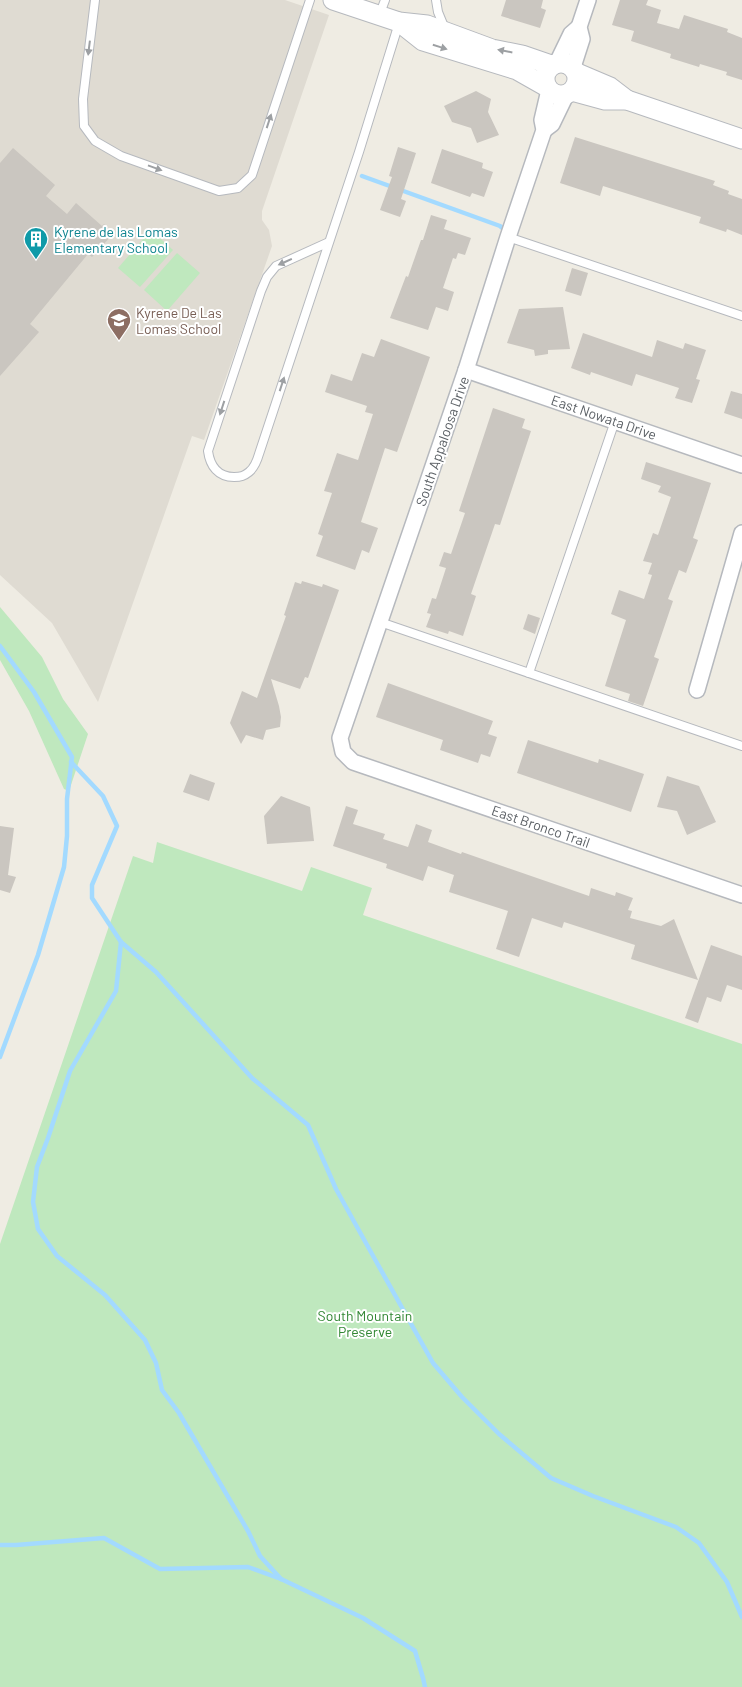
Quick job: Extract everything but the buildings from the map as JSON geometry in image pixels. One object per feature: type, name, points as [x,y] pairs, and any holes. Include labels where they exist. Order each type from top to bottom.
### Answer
[{"type":"street","points":[[333,0],[382,8],[423,41],[517,70],[561,79]]},
{"type":"street","name":"South Appaloosa Drive","points":[[343,752],[340,738],[466,370],[544,130],[542,120],[582,38],[579,27],[588,0]]},
{"type":"street","points":[[399,22],[427,25],[492,49],[522,55],[561,79],[605,100],[627,100],[742,139]]},
{"type":"street","name":"East Nowata Drive","points":[[466,370],[742,465]]},
{"type":"street","points":[[697,690],[742,533]]},
{"type":"street","name":"East Bronco Trail","points":[[343,752],[353,762],[742,895]]},
{"type":"lane","points":[[95,0],[83,99],[84,126],[95,141],[122,156],[219,191],[238,188],[252,175],[310,0]]},
{"type":"lane","points":[[436,0],[438,12],[446,31]]},
{"type":"lane","points":[[329,242],[276,266],[267,277],[208,451],[209,459],[220,474],[231,477],[243,476],[254,466],[329,242],[359,152],[399,22]]},
{"type":"lane","points":[[508,237],[742,316]]},
{"type":"lane","points":[[529,673],[615,420]]},
{"type":"lane","points":[[380,622],[742,746]]},
{"type":"shaded area","name":"Kyrene De Las Lomas School","points":[[0,0],[285,0],[329,15],[262,211],[262,220],[269,230],[272,246],[204,440],[192,436],[98,702],[52,623],[0,575]]},
{"type":"green space","points":[[151,230],[173,250],[140,287],[118,268]]},
{"type":"green space","points":[[177,253],[200,273],[167,311],[144,290]]},
{"type":"green space","points":[[0,607],[42,657],[63,699],[88,734],[69,791],[64,789],[29,711],[0,660]]},
{"type":"green space","name":"South Mountain Preserve","points":[[157,842],[302,891],[311,867],[372,888],[363,915],[742,1044],[742,1687],[0,1687],[0,1244],[133,856],[153,863]]},
{"type":"waterway","points":[[362,176],[500,226],[507,232]]},
{"type":"waterway","points":[[0,646],[34,692],[72,757],[67,799],[67,836],[64,867],[38,955],[0,1057]]},
{"type":"waterway","points":[[71,762],[103,796],[117,826],[92,885],[92,898],[121,942],[116,991],[70,1071],[37,1167],[33,1202],[38,1229],[57,1256],[105,1295],[145,1340],[156,1363],[162,1390],[179,1413],[248,1531],[260,1556],[281,1579]]},
{"type":"waterway","points":[[121,942],[156,972],[252,1078],[308,1125],[336,1189],[433,1363],[462,1397],[499,1434],[551,1478],[676,1527],[699,1543],[727,1582],[742,1617]]},
{"type":"waterway","points":[[0,1545],[104,1538],[160,1569],[248,1567],[281,1579],[363,1618],[415,1651],[425,1687]]},
{"type":"place","name":"Kyrene de las Lomas Elementary School","points":[[36,260]]},
{"type":"place","name":"Kyrene De Las Lomas School","points":[[119,341]]}]
